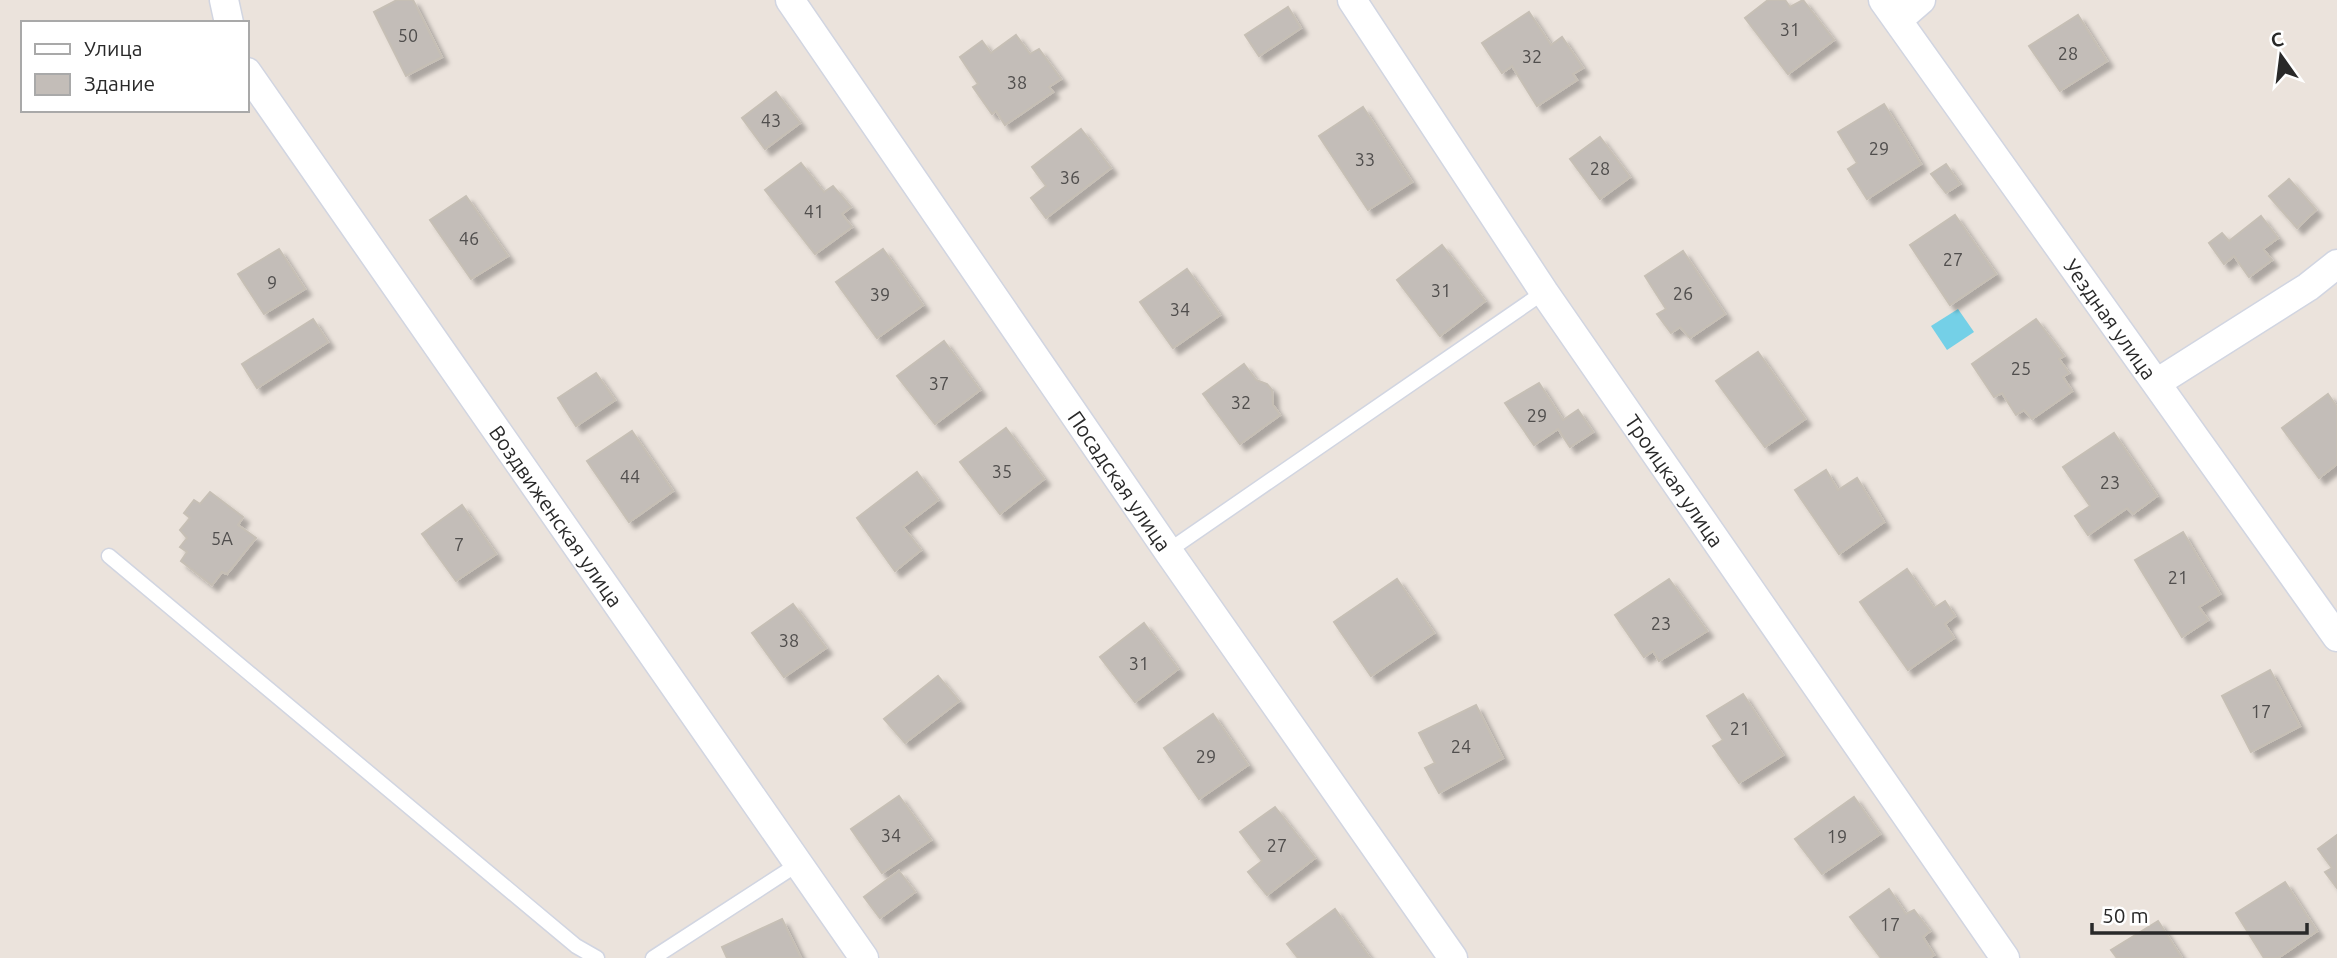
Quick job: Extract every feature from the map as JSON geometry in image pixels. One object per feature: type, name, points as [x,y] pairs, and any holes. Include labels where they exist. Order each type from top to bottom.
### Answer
[{"type":"street","points":[[224,0],[229,21]]},
{"type":"street","name":"Посадская улица","points":[[790,0],[1168,551],[1453,958]]},
{"type":"street","name":"Троицкая улица","points":[[1352,0],[1544,292],[2005,958]]},
{"type":"street","points":[[1891,10],[1921,0]]},
{"type":"street","name":"Уездная улица","points":[[1891,10],[2337,637]]},
{"type":"street","name":"Воздвиженская улица","points":[[248,73],[864,958]]},
{"type":"street","points":[[2158,382],[2308,288],[2337,264]]},
{"type":"lane","points":[[1168,551],[1544,292]]},
{"type":"lane","points":[[109,556],[576,946],[597,958]]},
{"type":"lane","points":[[653,958],[798,863]]},
{"type":"water","points":[[1958,309],[1974,332],[1947,350],[1931,326]]},
{"type":"building","points":[[397,0],[413,0],[442,57],[406,76],[374,12]]},
{"type":"building","points":[[1768,0],[1785,0],[1790,7],[1803,0],[1834,40],[1788,74],[1745,18]]},
{"type":"building","points":[[1288,7],[1301,28],[1259,56],[1245,35]]},
{"type":"building","points":[[1529,12],[1551,45],[1562,37],[1583,68],[1573,74],[1577,80],[1537,106],[1512,66],[1502,73],[1482,43]]},
{"type":"building","points":[[2078,15],[2107,61],[2060,91],[2029,46]]},
{"type":"building","points":[[1016,35],[1030,54],[1039,49],[1061,79],[1049,87],[1053,92],[1005,125],[996,111],[992,114],[973,87],[978,84],[960,57],[982,41],[991,53]]},
{"type":"building","points":[[776,92],[800,123],[765,149],[742,118]]},
{"type":"building","points":[[1884,104],[1921,164],[1867,199],[1848,169],[1857,163],[1838,132]]},
{"type":"building","points":[[1363,107],[1412,182],[1368,210],[1319,136]]},
{"type":"building","points":[[1081,129],[1111,168],[1046,218],[1031,198],[1046,186],[1032,167]]},
{"type":"building","points":[[1600,137],[1630,177],[1600,199],[1570,159]]},
{"type":"building","points":[[801,163],[824,192],[833,186],[851,207],[842,214],[852,227],[815,254],[765,190]]},
{"type":"building","points":[[1946,164],[1960,184],[1946,193],[1931,174]]},
{"type":"building","points":[[2289,179],[2316,210],[2297,228],[2269,196]]},
{"type":"building","points":[[466,196],[508,256],[471,279],[430,220]]},
{"type":"building","points":[[1955,215],[1996,274],[1950,305],[1910,245]]},
{"type":"building","points":[[2261,216],[2278,238],[2263,249],[2272,260],[2249,277],[2234,256],[2224,264],[2209,243],[2222,233],[2229,241]]},
{"type":"building","points":[[1442,245],[1485,301],[1440,336],[1397,280]]},
{"type":"building","points":[[279,249],[305,289],[264,314],[238,274]]},
{"type":"building","points":[[883,249],[923,305],[877,338],[836,282]]},
{"type":"building","points":[[1683,251],[1725,314],[1690,338],[1680,327],[1671,333],[1657,314],[1666,309],[1645,276]]},
{"type":"building","points":[[1187,269],[1220,315],[1173,348],[1140,302]]},
{"type":"building","points":[[313,319],[328,342],[257,388],[242,364]]},
{"type":"building","points":[[2036,319],[2064,356],[2059,359],[2069,373],[2063,377],[2072,391],[2032,419],[2024,410],[2016,415],[2002,393],[1994,397],[1972,364]]},
{"type":"building","points":[[944,341],[980,390],[935,424],[897,376]]},
{"type":"building","points":[[1758,352],[1805,419],[1765,447],[1716,381]]},
{"type":"building","points":[[1244,364],[1256,380],[1267,384],[1272,390],[1273,405],[1280,415],[1240,444],[1203,394]]},
{"type":"building","points":[[596,373],[615,400],[576,426],[558,398]]},
{"type":"building","points":[[1539,383],[1563,420],[1578,410],[1593,432],[1570,447],[1558,429],[1534,445],[1505,403]]},
{"type":"building","points":[[2328,394],[2337,407],[2337,464],[2319,478],[2282,428]]},
{"type":"building","points":[[1006,428],[1044,479],[1000,514],[960,462]]},
{"type":"building","points":[[632,431],[673,491],[629,522],[587,461]]},
{"type":"building","points":[[2114,433],[2157,496],[2133,514],[2127,508],[2088,535],[2075,516],[2090,506],[2063,467]]},
{"type":"building","points":[[1826,470],[1838,490],[1857,478],[1884,522],[1839,554],[1795,490]]},
{"type":"building","points":[[917,472],[938,500],[903,527],[921,550],[895,571],[857,518]]},
{"type":"building","points":[[210,492],[243,517],[238,525],[256,538],[227,574],[222,572],[212,585],[181,561],[187,552],[180,547],[187,538],[180,530],[190,518],[184,513],[194,500],[200,504]]},
{"type":"building","points":[[462,505],[496,554],[456,581],[422,534]]},
{"type":"building","points":[[2183,532],[2220,594],[2199,607],[2208,620],[2182,637],[2135,560]]},
{"type":"building","points":[[1907,569],[1934,608],[1945,601],[1955,616],[1945,624],[1954,638],[1908,670],[1860,602]]},
{"type":"building","points":[[1397,579],[1434,633],[1371,676],[1334,622]]},
{"type":"building","points":[[1669,579],[1707,631],[1659,661],[1653,651],[1644,657],[1615,615]]},
{"type":"building","points":[[793,604],[826,648],[784,677],[752,633]]},
{"type":"building","points":[[1144,623],[1178,669],[1135,702],[1100,657]]},
{"type":"building","points":[[2270,670],[2300,726],[2251,752],[2222,696]]},
{"type":"building","points":[[938,676],[959,701],[905,743],[884,719]]},
{"type":"building","points":[[1743,694],[1783,755],[1739,783],[1713,746],[1723,740],[1707,716]]},
{"type":"building","points":[[1476,705],[1503,758],[1439,793],[1425,768],[1435,763],[1419,733]]},
{"type":"building","points":[[1213,714],[1248,765],[1199,799],[1164,748]]},
{"type":"building","points":[[899,796],[931,840],[882,873],[851,829]]},
{"type":"building","points":[[1854,797],[1880,834],[1822,874],[1795,839]]},
{"type":"building","points":[[1275,807],[1315,858],[1267,895],[1248,872],[1262,861],[1240,832]]},
{"type":"building","points":[[2337,835],[2337,888],[2325,872],[2332,868],[2318,849]]},
{"type":"building","points":[[899,871],[915,892],[880,918],[864,897]]},
{"type":"building","points":[[2285,882],[2317,931],[2278,958],[2264,958],[2236,913]]},
{"type":"building","points":[[1889,889],[1906,914],[1914,910],[1930,931],[1923,937],[1934,955],[1929,958],[1881,958],[1850,917]]},
{"type":"building","points":[[1335,909],[1370,958],[1298,958],[1287,944]]},
{"type":"building","points":[[782,919],[801,958],[727,958],[722,947]]},
{"type":"building","points":[[2158,921],[2182,958],[2117,958],[2111,950]]}]
